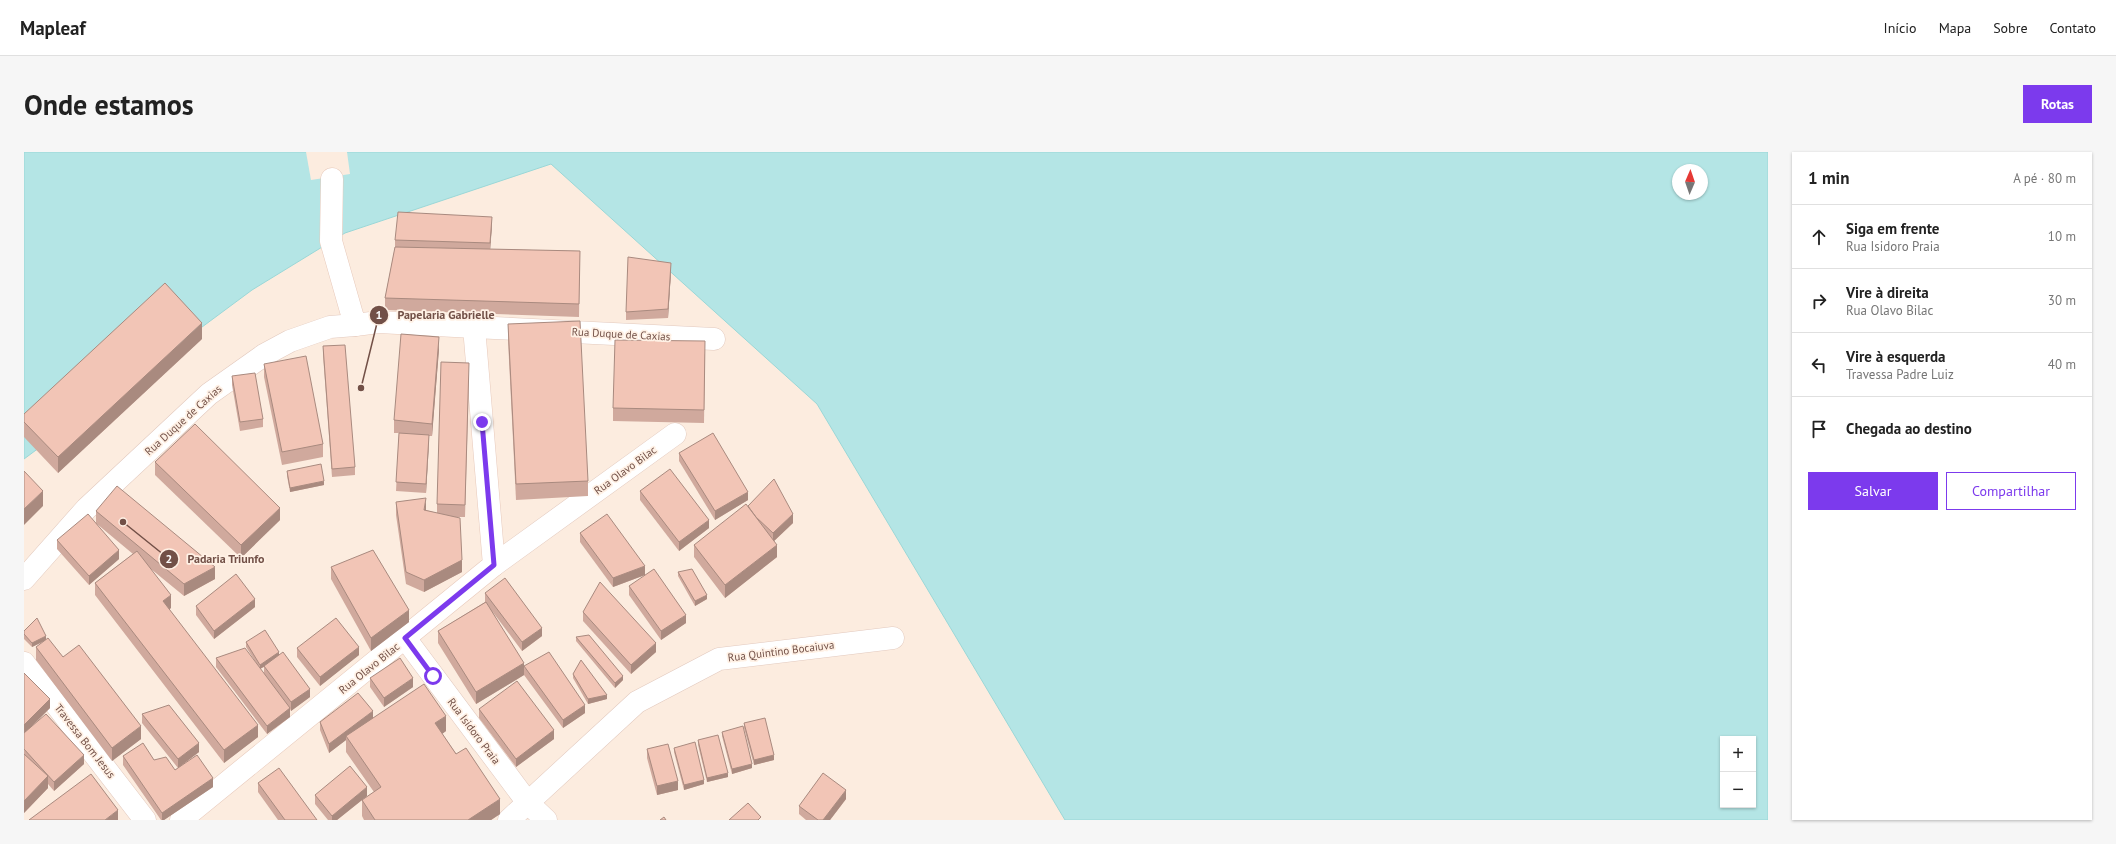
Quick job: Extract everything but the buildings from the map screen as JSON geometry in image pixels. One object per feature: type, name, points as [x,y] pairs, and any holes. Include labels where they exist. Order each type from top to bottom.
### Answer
[{"type":"street","points":[[332,179],[331,241],[355,325]]},
{"type":"street","name":"Rua Duque de Caxias","points":[[24,579],[86,509],[209,394],[264,355],[290,341],[330,327],[379,322],[714,339]]},
{"type":"street","points":[[474,327],[494,565]]},
{"type":"street","name":"Rua Olavo Bilac","points":[[181,820],[494,565],[675,434]]},
{"type":"street","name":"Rua Isidoro Praia","points":[[405,638],[528,803],[546,820]]},
{"type":"street","name":"Rua Quintino Bocaiuva","points":[[509,820],[638,702],[719,659],[893,638]]},
{"type":"street","name":"Travessa Bom Jesus","points":[[24,663],[145,820]]},
{"type":"water","points":[[24,152],[1768,152],[1768,820],[1065,820],[817,404],[551,164],[345,233],[252,290],[24,459]]},
{"type":"pier","points":[[306,152],[347,152],[350,174],[311,180]]},
{"type":"place","name":"Papelaria Gabrielle","points":[[361,388]]},
{"type":"place","name":"Padaria Triunfo","points":[[123,522]]},
{"type":"route","points":[[433,676],[405,638],[494,565],[482,422]]}]
